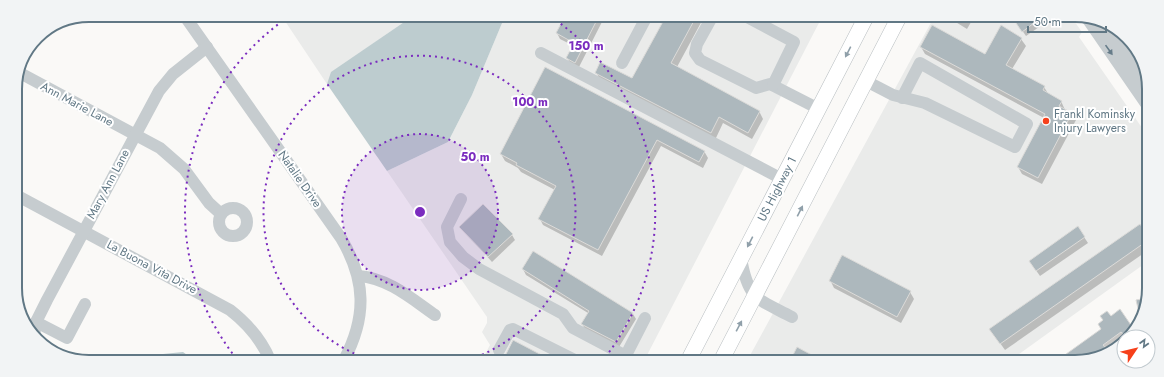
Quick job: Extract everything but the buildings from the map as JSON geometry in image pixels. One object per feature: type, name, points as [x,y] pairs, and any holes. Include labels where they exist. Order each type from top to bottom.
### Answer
[{"type":"main road","name":"US Highway 1","points":[[691,355],[863,22]]},
{"type":"main road","points":[[724,355],[896,22]]},
{"type":"street","name":"Natalie Drive","points":[[189,22],[341,238],[353,259],[359,276],[361,297],[358,330],[346,355]]},
{"type":"street","points":[[622,63],[644,22]]},
{"type":"street","points":[[709,22],[697,44],[695,53],[700,60],[756,88],[770,84],[773,85],[819,109]]},
{"type":"street","points":[[756,22],[794,42],[773,85]]},
{"type":"street","points":[[1092,24],[1138,74]]},
{"type":"street","points":[[1108,31],[1138,74],[1142,86]]},
{"type":"street","name":"Mary Ann Lane","points":[[34,326],[83,231],[163,85],[173,74],[207,47]]},
{"type":"street","points":[[541,53],[782,179]]},
{"type":"street","points":[[866,81],[893,95],[902,98],[925,103],[1015,147],[1027,124],[920,63],[902,98]]},
{"type":"street","name":"Ann Marie Lane","points":[[23,75],[160,148],[177,162],[190,176],[209,203],[221,214]]},
{"type":"street","name":"La Buona Vita Drive","points":[[22,198],[230,310],[253,331],[267,355]]},
{"type":"street","points":[[461,199],[447,227],[450,242],[463,257],[479,269],[563,314],[573,328],[620,355]]},
{"type":"street","points":[[742,258],[747,284],[755,297],[792,317]]},
{"type":"street","points":[[359,276],[368,277],[387,283],[436,315]]},
{"type":"street","points":[[36,329],[67,338],[85,304]]},
{"type":"street","points":[[626,355],[645,318]]},
{"type":"street","points":[[499,350],[510,330],[513,329],[565,355]]},
{"type":"shaded area","points":[[286,22],[404,22],[332,72],[327,84]]},
{"type":"shaded area","points":[[404,22],[502,22],[472,95],[448,142],[387,171],[327,84],[331,72]]},
{"type":"shaded area","points":[[502,22],[819,22],[647,355],[485,355],[490,345],[482,332],[487,323],[487,317],[387,171],[448,142],[472,95]]},
{"type":"shaded area","points":[[931,22],[1075,22],[1082,32],[1079,37],[1142,128],[1142,266],[1018,355],[750,355]]},
{"type":"shaded area","points":[[183,352],[187,355],[162,355]]},
{"type":"place","name":"Frankl Kominsky Injury Lawyers","points":[[1046,121]]}]
